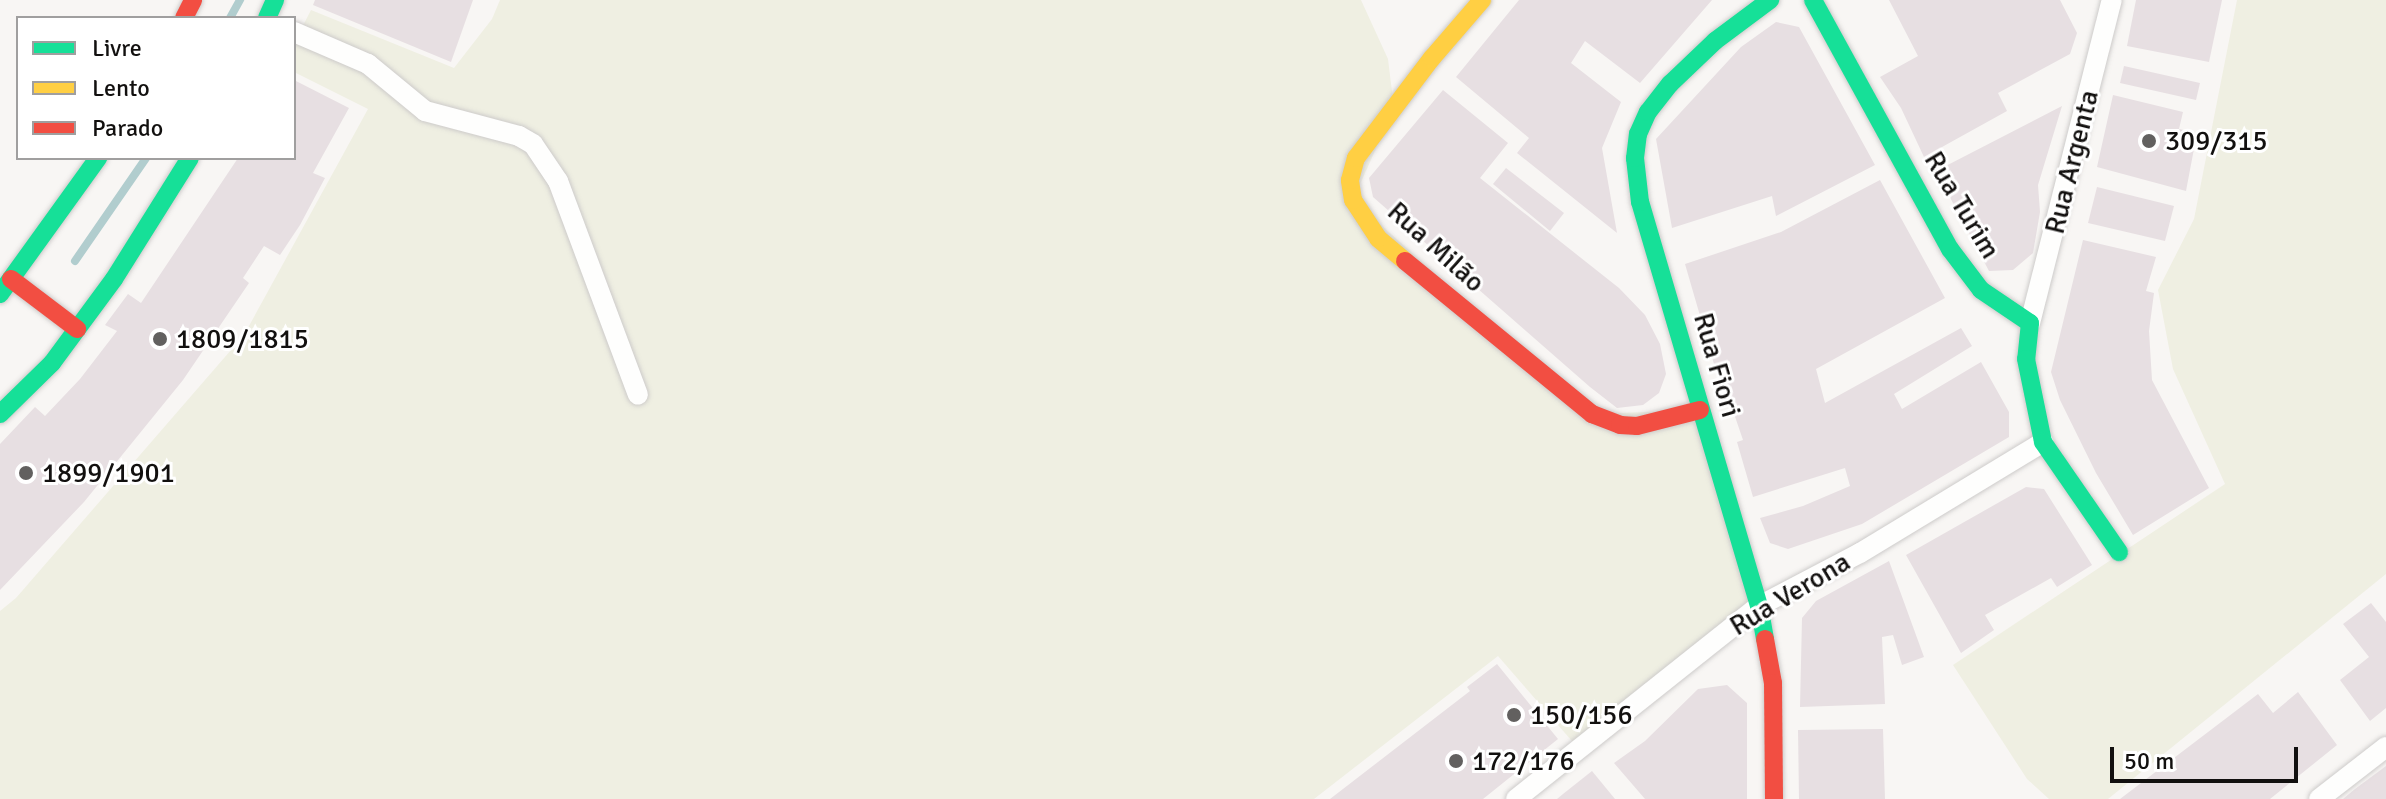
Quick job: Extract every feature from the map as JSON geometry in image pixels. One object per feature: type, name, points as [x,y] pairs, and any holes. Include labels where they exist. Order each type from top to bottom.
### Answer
[{"type":"street","name":"Rua Milão","points":[[1482,0],[1432,58],[1356,158],[1350,180],[1353,200],[1363,220],[1378,238],[1477,322],[1592,414],[1620,425],[1637,426],[1700,410]]},
{"type":"street","name":"Rua Fiori","points":[[1770,0],[1715,41],[1670,84],[1648,112],[1638,134],[1635,158],[1640,202],[1759,606],[1773,683],[1774,799]]},
{"type":"street","name":"Rua Turim","points":[[1813,0],[1950,249],[1981,290],[2030,323]]},
{"type":"street","name":"Rua Argenta","points":[[2030,323],[2112,0]]},
{"type":"street","points":[[296,33],[368,64],[425,111],[519,136],[533,144],[558,181],[638,395]]},
{"type":"street","points":[[77,329],[5,287],[97,160]]},
{"type":"street","points":[[0,414],[52,363],[114,279],[189,160]]},
{"type":"street","points":[[2030,323],[2026,359],[2043,442],[2119,552]]},
{"type":"street","name":"Rua Verona","points":[[1516,799],[1759,606],[1860,553],[2043,442]]},
{"type":"street","points":[[2319,799],[2386,747]]},
{"type":"shaded area","points":[[500,0],[1361,0],[1388,59],[1394,108],[1353,200],[1592,414],[1700,410],[1759,606],[1578,748],[1498,656],[1314,799],[0,799],[0,611],[16,598],[244,335],[368,109],[296,73],[296,39],[311,10],[454,68],[492,19]]},
{"type":"shaded area","points":[[2237,0],[2386,0],[2386,574],[2108,799],[2049,799],[2027,779],[1953,665],[2225,484],[2173,369],[2158,290],[2194,219]]},
{"type":"building","points":[[315,0],[473,0],[451,62],[313,5]]},
{"type":"building","points":[[1519,0],[1712,0],[1640,83],[1585,41],[1571,63],[1621,102],[1602,148],[1617,233],[1517,153],[1529,138],[1456,77]]},
{"type":"building","points":[[1889,0],[2060,0],[2077,33],[2070,54],[1998,93],[2007,111],[1924,157],[1901,108],[1880,77],[1918,56]]},
{"type":"building","points":[[2136,0],[2222,0],[2209,62],[2127,46]]},
{"type":"building","points":[[1776,22],[1799,27],[1875,165],[1776,216],[1772,196],[1672,228],[1656,139],[1741,47]]},
{"type":"building","points":[[2124,66],[2200,83],[2196,100],[2120,83]]},
{"type":"building","points":[[296,81],[349,108],[313,173],[325,178],[280,255],[264,246],[243,278],[249,283],[183,380],[84,502],[0,590],[0,444],[35,407],[45,416],[80,379],[117,331],[105,325],[128,294],[141,303],[237,160],[296,160]]},
{"type":"building","points":[[1443,90],[1508,143],[1480,178],[1619,288],[1645,315],[1660,344],[1666,374],[1659,393],[1643,405],[1617,408],[1373,197],[1369,178]]},
{"type":"building","points":[[2113,95],[2183,112],[2179,129],[2197,133],[2186,191],[2097,167]]},
{"type":"building","points":[[2062,106],[2038,185],[2040,212],[2033,253],[2013,270],[1989,271],[1936,171]]},
{"type":"building","points":[[1506,168],[1564,213],[1550,231],[1493,184]]},
{"type":"building","points":[[1880,180],[1945,298],[1816,369],[1825,403],[1961,328],[1972,346],[1894,394],[1902,409],[1981,362],[2009,412],[2009,437],[1862,524],[1788,549],[1770,543],[1760,518],[1803,506],[1850,486],[1845,468],[1753,497],[1737,442],[1743,440],[1730,402],[1725,402],[1685,264],[1781,232]]},
{"type":"building","points":[[2097,187],[2174,206],[2165,241],[2088,223]]},
{"type":"building","points":[[2083,240],[2156,257],[2146,291],[2154,293],[2149,331],[2152,380],[2209,488],[2133,535],[2096,473],[2060,400],[2051,372]]},
{"type":"building","points":[[2026,487],[2044,489],[2092,565],[2057,587],[2051,578],[1985,615],[1994,630],[1961,653],[1906,555]]},
{"type":"building","points":[[1889,561],[1924,657],[1902,665],[1893,635],[1882,637],[1885,704],[1800,707],[1802,618],[1816,601]]},
{"type":"building","points":[[2371,603],[2386,622],[2386,708],[2370,721],[2340,680],[2369,657],[2343,624]]},
{"type":"building","points":[[1497,664],[1558,739],[1483,799],[1330,799],[1470,691],[1467,687]]},
{"type":"building","points":[[1727,685],[1747,703],[1747,799],[1645,799],[1614,763],[1645,741],[1698,689]]},
{"type":"building","points":[[2298,692],[2337,745],[2270,799],[2120,799],[2258,694],[2273,713]]},
{"type":"building","points":[[1883,729],[1885,799],[1799,799],[1798,730]]},
{"type":"building","points":[[2386,766],[2386,799],[2343,799],[2355,789]]},
{"type":"building","points":[[1592,771],[1615,799],[1557,799],[1563,794]]},
{"type":"waterway","points":[[231,16],[240,0]]},
{"type":"waterway","points":[[75,261],[145,160]]},
{"type":"traffic: fast","points":[[268,16],[275,0]]},
{"type":"traffic: fast","points":[[1765,639],[1759,606],[1640,202],[1635,158],[1638,134],[1648,112],[1670,84],[1715,41],[1770,0]]},
{"type":"traffic: fast","points":[[1813,0],[1950,249],[1981,290],[2030,323],[2026,359],[2043,442],[2119,552]]},
{"type":"traffic: fast","points":[[0,294],[97,160]]},
{"type":"traffic: fast","points":[[0,414],[52,363],[114,279],[189,160]]},
{"type":"traffic: slow","points":[[1405,261],[1378,238],[1353,200],[1350,180],[1356,158],[1432,58],[1482,0]]},
{"type":"traffic: jam","points":[[185,16],[193,0]]},
{"type":"traffic: jam","points":[[1405,261],[1592,414],[1620,425],[1637,426],[1700,410]]},
{"type":"traffic: jam","points":[[11,279],[77,329]]},
{"type":"traffic: jam","points":[[1765,639],[1773,683],[1774,799]]},
{"type":"place","name":"309/315","points":[[2149,141]]},
{"type":"place","name":"1809/1815","points":[[160,339]]},
{"type":"place","name":"1899/1901","points":[[26,473]]},
{"type":"place","name":"150/156","points":[[1514,715]]},
{"type":"place","name":"172/176","points":[[1456,761]]}]
